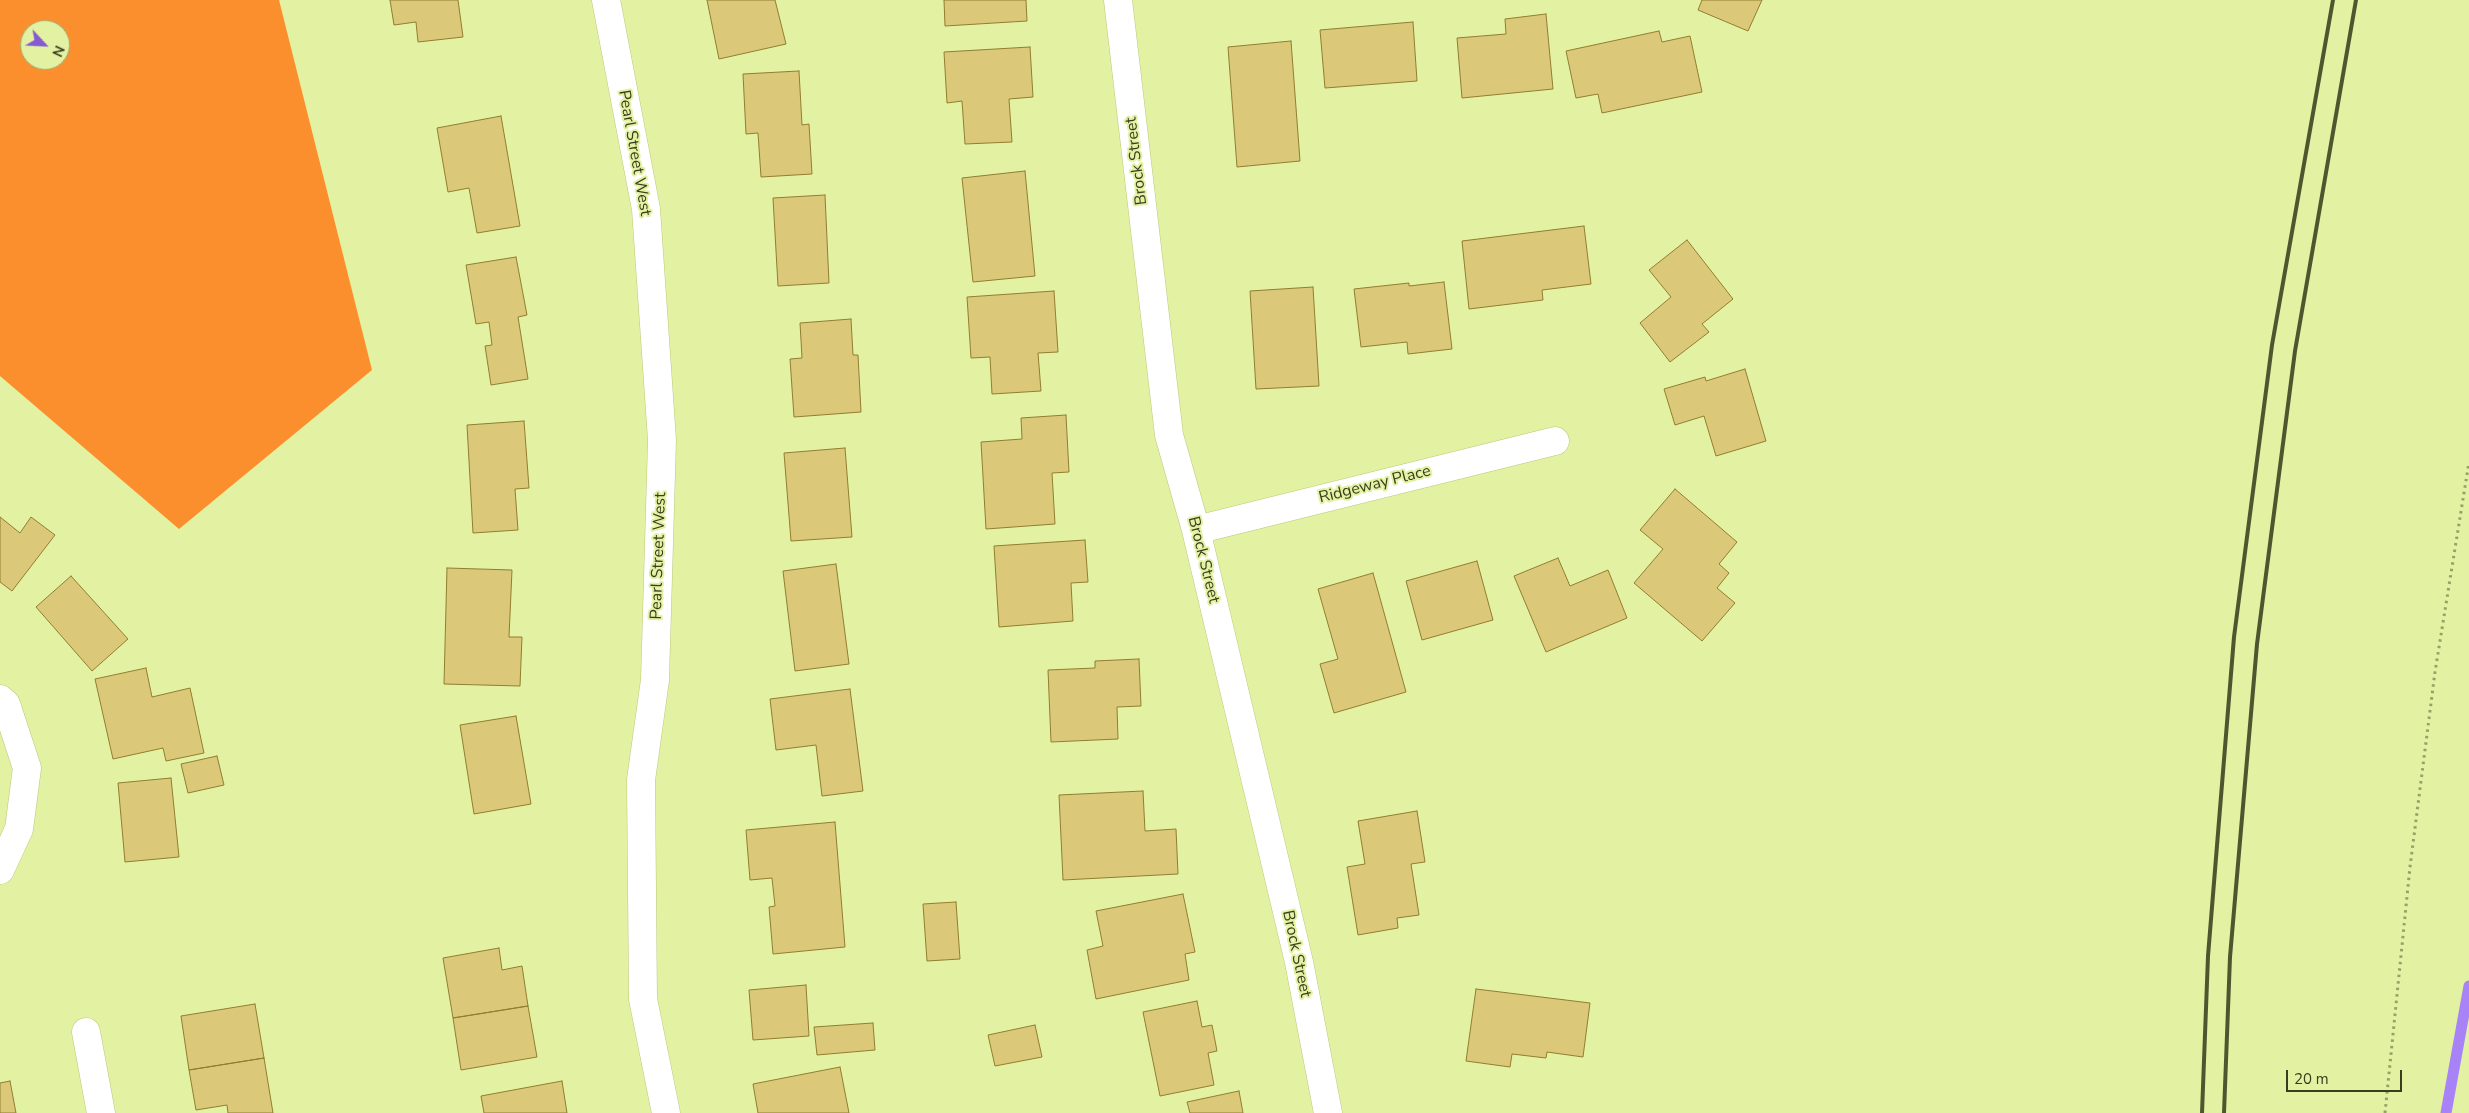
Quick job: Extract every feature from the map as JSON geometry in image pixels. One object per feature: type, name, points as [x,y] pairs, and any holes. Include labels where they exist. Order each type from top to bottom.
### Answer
[{"type":"street","name":"Pearl Street West","points":[[606,0],[646,209],[662,440],[656,680],[641,780],[643,999],[666,1113]]},
{"type":"street","name":"Brock Street","points":[[1118,0],[1169,436],[1196,530],[1299,962],[1328,1113]]},
{"type":"street","name":"Ridgeway Place","points":[[1196,530],[1555,441]]},
{"type":"street","points":[[0,699],[6,704],[27,768],[19,828],[0,870]]},
{"type":"street","points":[[86,1032],[101,1113]]},
{"type":"path","points":[[2385,1113],[2410,867],[2434,672],[2469,462]]},
{"type":"shaded area","points":[[0,0],[279,0],[372,370],[179,529],[0,376]]},
{"type":"building","points":[[390,0],[458,0],[463,37],[418,42],[416,22],[394,25]]},
{"type":"building","points":[[707,0],[775,0],[786,44],[719,59]]},
{"type":"building","points":[[944,0],[1026,0],[1027,21],[945,26]]},
{"type":"building","points":[[1702,0],[1762,0],[1748,31],[1698,10]]},
{"type":"building","points":[[1546,14],[1553,89],[1462,98],[1457,38],[1506,34],[1505,19]]},
{"type":"building","points":[[1413,22],[1417,81],[1325,88],[1320,30]]},
{"type":"building","points":[[1659,31],[1662,42],[1690,36],[1702,92],[1602,113],[1598,94],[1576,98],[1566,51]]},
{"type":"building","points":[[1291,41],[1300,161],[1237,167],[1228,47]]},
{"type":"building","points":[[1030,47],[1033,97],[1009,99],[1012,142],[965,144],[962,101],[947,103],[944,52]]},
{"type":"building","points":[[799,71],[802,125],[809,124],[812,174],[761,177],[758,133],[746,134],[743,74]]},
{"type":"building","points":[[501,116],[520,226],[477,233],[469,188],[448,192],[437,128]]},
{"type":"building","points":[[1025,171],[1035,276],[973,282],[962,178]]},
{"type":"building","points":[[825,195],[829,283],[778,286],[773,198]]},
{"type":"building","points":[[1584,226],[1591,284],[1542,290],[1543,300],[1469,309],[1462,241]]},
{"type":"building","points":[[1687,240],[1733,299],[1702,324],[1709,332],[1670,362],[1640,323],[1671,297],[1649,270]]},
{"type":"building","points":[[516,257],[527,315],[518,317],[528,379],[491,385],[485,346],[492,345],[489,322],[476,324],[466,265]]},
{"type":"building","points":[[1444,282],[1452,349],[1408,354],[1407,342],[1361,347],[1354,289],[1409,283],[1409,286]]},
{"type":"building","points":[[1313,287],[1319,386],[1256,389],[1250,291]]},
{"type":"building","points":[[1054,291],[1058,352],[1038,353],[1041,391],[992,394],[990,357],[971,358],[967,297]]},
{"type":"building","points":[[851,319],[853,355],[858,355],[861,412],[794,417],[790,359],[802,358],[800,323]]},
{"type":"building","points":[[1745,369],[1766,441],[1716,456],[1704,416],[1675,425],[1664,389],[1705,377],[1706,381]]},
{"type":"building","points":[[1066,415],[1069,472],[1052,473],[1055,524],[986,529],[981,442],[1022,439],[1021,418]]},
{"type":"building","points":[[524,421],[529,488],[515,489],[518,530],[473,533],[467,425]]},
{"type":"building","points":[[845,448],[852,537],[791,541],[784,453]]},
{"type":"building","points":[[1675,489],[1737,542],[1719,564],[1729,573],[1717,588],[1735,603],[1702,641],[1634,583],[1663,549],[1640,530]]},
{"type":"building","points":[[0,517],[20,533],[31,517],[55,535],[12,591],[0,582]]},
{"type":"building","points":[[1085,540],[1088,582],[1071,583],[1073,621],[999,627],[994,546]]},
{"type":"building","points":[[1558,558],[1570,586],[1608,570],[1627,618],[1546,652],[1514,576]]},
{"type":"building","points":[[1477,561],[1493,620],[1422,640],[1406,581]]},
{"type":"building","points":[[836,564],[849,664],[795,671],[783,571]]},
{"type":"building","points":[[447,568],[512,570],[509,637],[522,637],[520,686],[444,684]]},
{"type":"building","points":[[1373,573],[1406,692],[1334,713],[1320,664],[1338,659],[1318,589]]},
{"type":"building","points":[[71,576],[128,639],[92,671],[36,607]]},
{"type":"building","points":[[1139,659],[1141,706],[1117,707],[1118,739],[1051,742],[1048,670],[1095,668],[1095,661]]},
{"type":"building","points":[[146,668],[152,697],[190,688],[204,753],[166,761],[163,748],[113,759],[95,679]]},
{"type":"building","points":[[850,689],[863,791],[822,796],[816,745],[776,750],[770,699]]},
{"type":"building","points":[[516,716],[531,804],[474,814],[460,725]]},
{"type":"building","points":[[217,756],[224,785],[188,793],[181,764]]},
{"type":"building","points":[[171,778],[179,857],[125,862],[118,783]]},
{"type":"building","points":[[1143,791],[1145,831],[1176,829],[1178,874],[1063,880],[1059,795]]},
{"type":"building","points":[[1417,811],[1425,862],[1411,864],[1419,915],[1397,918],[1398,928],[1358,935],[1347,867],[1365,864],[1358,821]]},
{"type":"building","points":[[835,822],[845,947],[773,954],[769,907],[775,906],[772,878],[750,880],[746,830]]},
{"type":"building","points":[[1183,894],[1195,952],[1185,954],[1189,980],[1096,999],[1087,950],[1103,946],[1096,911]]},
{"type":"building","points":[[956,902],[960,959],[927,961],[923,904]]},
{"type":"building","points":[[499,948],[502,970],[522,966],[528,1006],[453,1018],[443,958]]},
{"type":"building","points":[[806,985],[809,1036],[753,1040],[749,990]]},
{"type":"building","points":[[1476,989],[1590,1003],[1583,1057],[1547,1052],[1546,1058],[1512,1054],[1510,1067],[1466,1061]]},
{"type":"building","points":[[1197,1001],[1202,1027],[1212,1025],[1217,1051],[1208,1053],[1214,1085],[1160,1096],[1143,1012]]},
{"type":"building","points":[[255,1004],[264,1058],[189,1070],[181,1016]]},
{"type":"building","points":[[528,1006],[537,1057],[461,1070],[453,1018]]},
{"type":"building","points":[[873,1023],[875,1050],[817,1055],[814,1027]]},
{"type":"building","points":[[1035,1025],[1042,1057],[995,1066],[988,1035]]},
{"type":"building","points":[[264,1058],[273,1113],[228,1113],[227,1105],[196,1110],[189,1070]]},
{"type":"building","points":[[840,1067],[849,1113],[758,1113],[753,1084]]},
{"type":"building","points":[[10,1081],[16,1113],[0,1113],[0,1083]]},
{"type":"building","points":[[562,1081],[567,1113],[484,1113],[481,1096]]},
{"type":"building","points":[[1239,1091],[1243,1113],[1190,1113],[1187,1102]]},
{"type":"waterway","points":[[2446,1113],[2469,986]]},
{"type":"railway","points":[[2202,1113],[2208,956],[2234,637],[2272,345],[2333,0]]},
{"type":"railway","points":[[2224,1113],[2230,957],[2257,644],[2295,351],[2356,0]]}]
